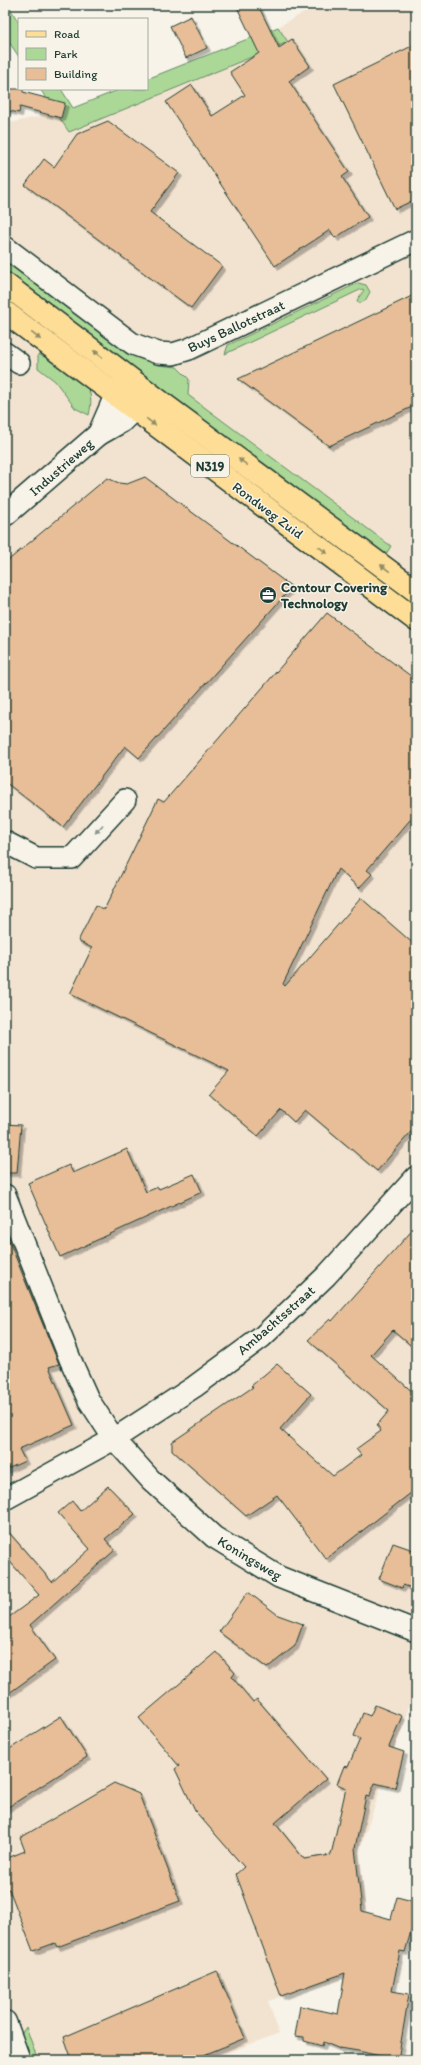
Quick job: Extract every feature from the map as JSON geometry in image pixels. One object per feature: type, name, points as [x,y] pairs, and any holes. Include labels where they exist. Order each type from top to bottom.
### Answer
[{"type":"main road","name":"Rondweg Zuid","points":[[5,284],[416,591]]},
{"type":"main road","name":"Rondweg Zuid","points":[[5,312],[416,620]]},
{"type":"street","name":"Buys Ballotstraat","points":[[5,247],[132,344],[158,353],[173,354],[189,349],[416,240]]},
{"type":"street","name":"Industrieweg","points":[[99,434],[116,395],[129,378]]},
{"type":"street","name":"Industrieweg","points":[[5,516],[99,434],[122,421],[134,410],[147,391]]},
{"type":"street","points":[[5,842],[36,858],[72,858],[126,800]]},
{"type":"street","name":"Ambachtsstraat","points":[[5,1499],[114,1438],[194,1387],[262,1337],[326,1276],[416,1177]]},
{"type":"street","points":[[5,1195],[70,1359],[88,1399],[114,1438]]},
{"type":"street","name":"Koningsweg","points":[[114,1438],[151,1480],[214,1537],[279,1577],[416,1631]]},
{"type":"street","points":[[5,2022],[19,2060]]},
{"type":"shaded area","points":[[317,5],[416,5],[416,1686],[359,1852],[372,1967],[268,2001],[279,2033],[209,2060],[29,2060],[5,1996],[5,124],[69,110],[119,90],[148,90],[148,79],[278,27]]},
{"type":"green space","points":[[5,5],[8,5],[18,21],[18,56],[5,36]]},
{"type":"green space","points":[[278,27],[288,42],[69,132],[41,90],[62,90],[73,108],[118,90],[148,90],[148,79]]},
{"type":"green space","points":[[5,259],[138,358],[159,365],[177,367],[189,379],[188,395],[391,546],[383,559],[5,275]]},
{"type":"green space","points":[[358,283],[366,285],[370,292],[365,301],[360,303],[357,300],[364,290],[362,289],[225,354],[228,345]]},
{"type":"green space","points":[[38,354],[69,369],[85,382],[89,391],[91,402],[89,415],[75,408],[55,381],[38,368]]},
{"type":"green space","points":[[26,2027],[38,2060],[25,2060],[17,2040]]},
{"type":"building","points":[[236,5],[258,5],[279,48],[292,39],[310,66],[289,81],[349,172],[342,177],[368,217],[335,238],[330,230],[275,266],[166,102],[192,85],[212,116],[245,95],[230,72],[259,53]]},
{"type":"building","points":[[191,16],[207,48],[186,58],[170,26]]},
{"type":"building","points":[[416,44],[416,199],[395,209],[334,84]]},
{"type":"building","points":[[5,89],[23,90],[23,92],[65,103],[61,118],[20,107],[19,113],[5,110]]},
{"type":"building","points":[[108,121],[179,173],[150,212],[222,266],[191,308],[25,185],[44,159],[54,167],[77,134]]},
{"type":"building","points":[[416,294],[416,405],[329,446],[238,379]]},
{"type":"building","points":[[145,477],[292,587],[139,758],[125,746],[63,827],[5,782],[5,563],[107,478],[119,483],[127,484]]},
{"type":"building","points":[[327,613],[416,680],[416,813],[367,870],[372,874],[359,888],[338,869],[283,984],[285,986],[361,898],[416,946],[416,1126],[377,1171],[305,1110],[294,1122],[281,1110],[258,1136],[209,1094],[229,1071],[70,994],[92,948],[78,941],[96,905],[104,910],[158,799],[164,802]]},
{"type":"building","points":[[5,1124],[21,1125],[17,1173],[5,1173]]},
{"type":"building","points":[[127,1149],[146,1192],[158,1187],[159,1189],[194,1174],[202,1192],[60,1257],[28,1183],[69,1165],[73,1173]]},
{"type":"building","points":[[416,1226],[416,1350],[393,1330],[371,1355],[416,1395],[416,1489],[326,1559],[277,1495],[246,1516],[172,1450],[172,1442],[253,1387],[251,1386],[277,1364],[311,1394],[280,1429],[333,1476],[361,1455],[356,1449],[381,1431],[377,1425],[389,1411],[308,1340],[330,1319],[332,1321]]},
{"type":"building","points":[[5,1231],[59,1364],[49,1367],[74,1425],[19,1449],[25,1461],[5,1470]]},
{"type":"building","points":[[108,1486],[135,1514],[105,1539],[115,1550],[30,1625],[55,1660],[5,1696],[5,1620],[39,1595],[5,1556],[5,1528],[52,1582],[90,1549],[58,1513],[72,1501],[80,1511]]},
{"type":"building","points":[[393,1543],[416,1551],[416,1579],[412,1588],[403,1585],[402,1588],[379,1579]]},
{"type":"building","points":[[248,1592],[278,1615],[303,1624],[295,1646],[267,1668],[219,1632]]},
{"type":"building","points":[[217,1652],[235,1673],[232,1677],[253,1702],[257,1699],[326,1779],[275,1823],[304,1859],[331,1855],[346,1788],[337,1784],[344,1766],[348,1767],[360,1739],[354,1736],[363,1713],[370,1716],[375,1705],[402,1716],[389,1747],[404,1752],[395,1788],[375,1783],[369,1797],[366,1796],[355,1848],[362,1911],[391,1919],[397,1897],[416,1902],[416,1914],[405,1952],[400,1951],[392,1991],[409,1994],[398,2060],[358,2051],[340,2049],[323,2042],[322,2046],[304,2041],[304,2037],[295,2036],[300,2006],[338,2014],[345,1973],[281,1996],[236,1874],[244,1867],[195,1811],[175,1769],[179,1766],[139,1718]]},
{"type":"building","points":[[61,1716],[87,1757],[5,1809],[5,1752]]},
{"type":"building","points":[[114,1783],[139,1794],[180,1901],[57,1947],[55,1943],[33,1951],[9,1889],[5,1891],[5,1859],[25,1851],[20,1838]]},
{"type":"building","points":[[217,1971],[245,2038],[192,2060],[72,2060],[64,2037]]},
{"type":"place","name":"Contour Covering Technology","points":[[268,595]]}]
